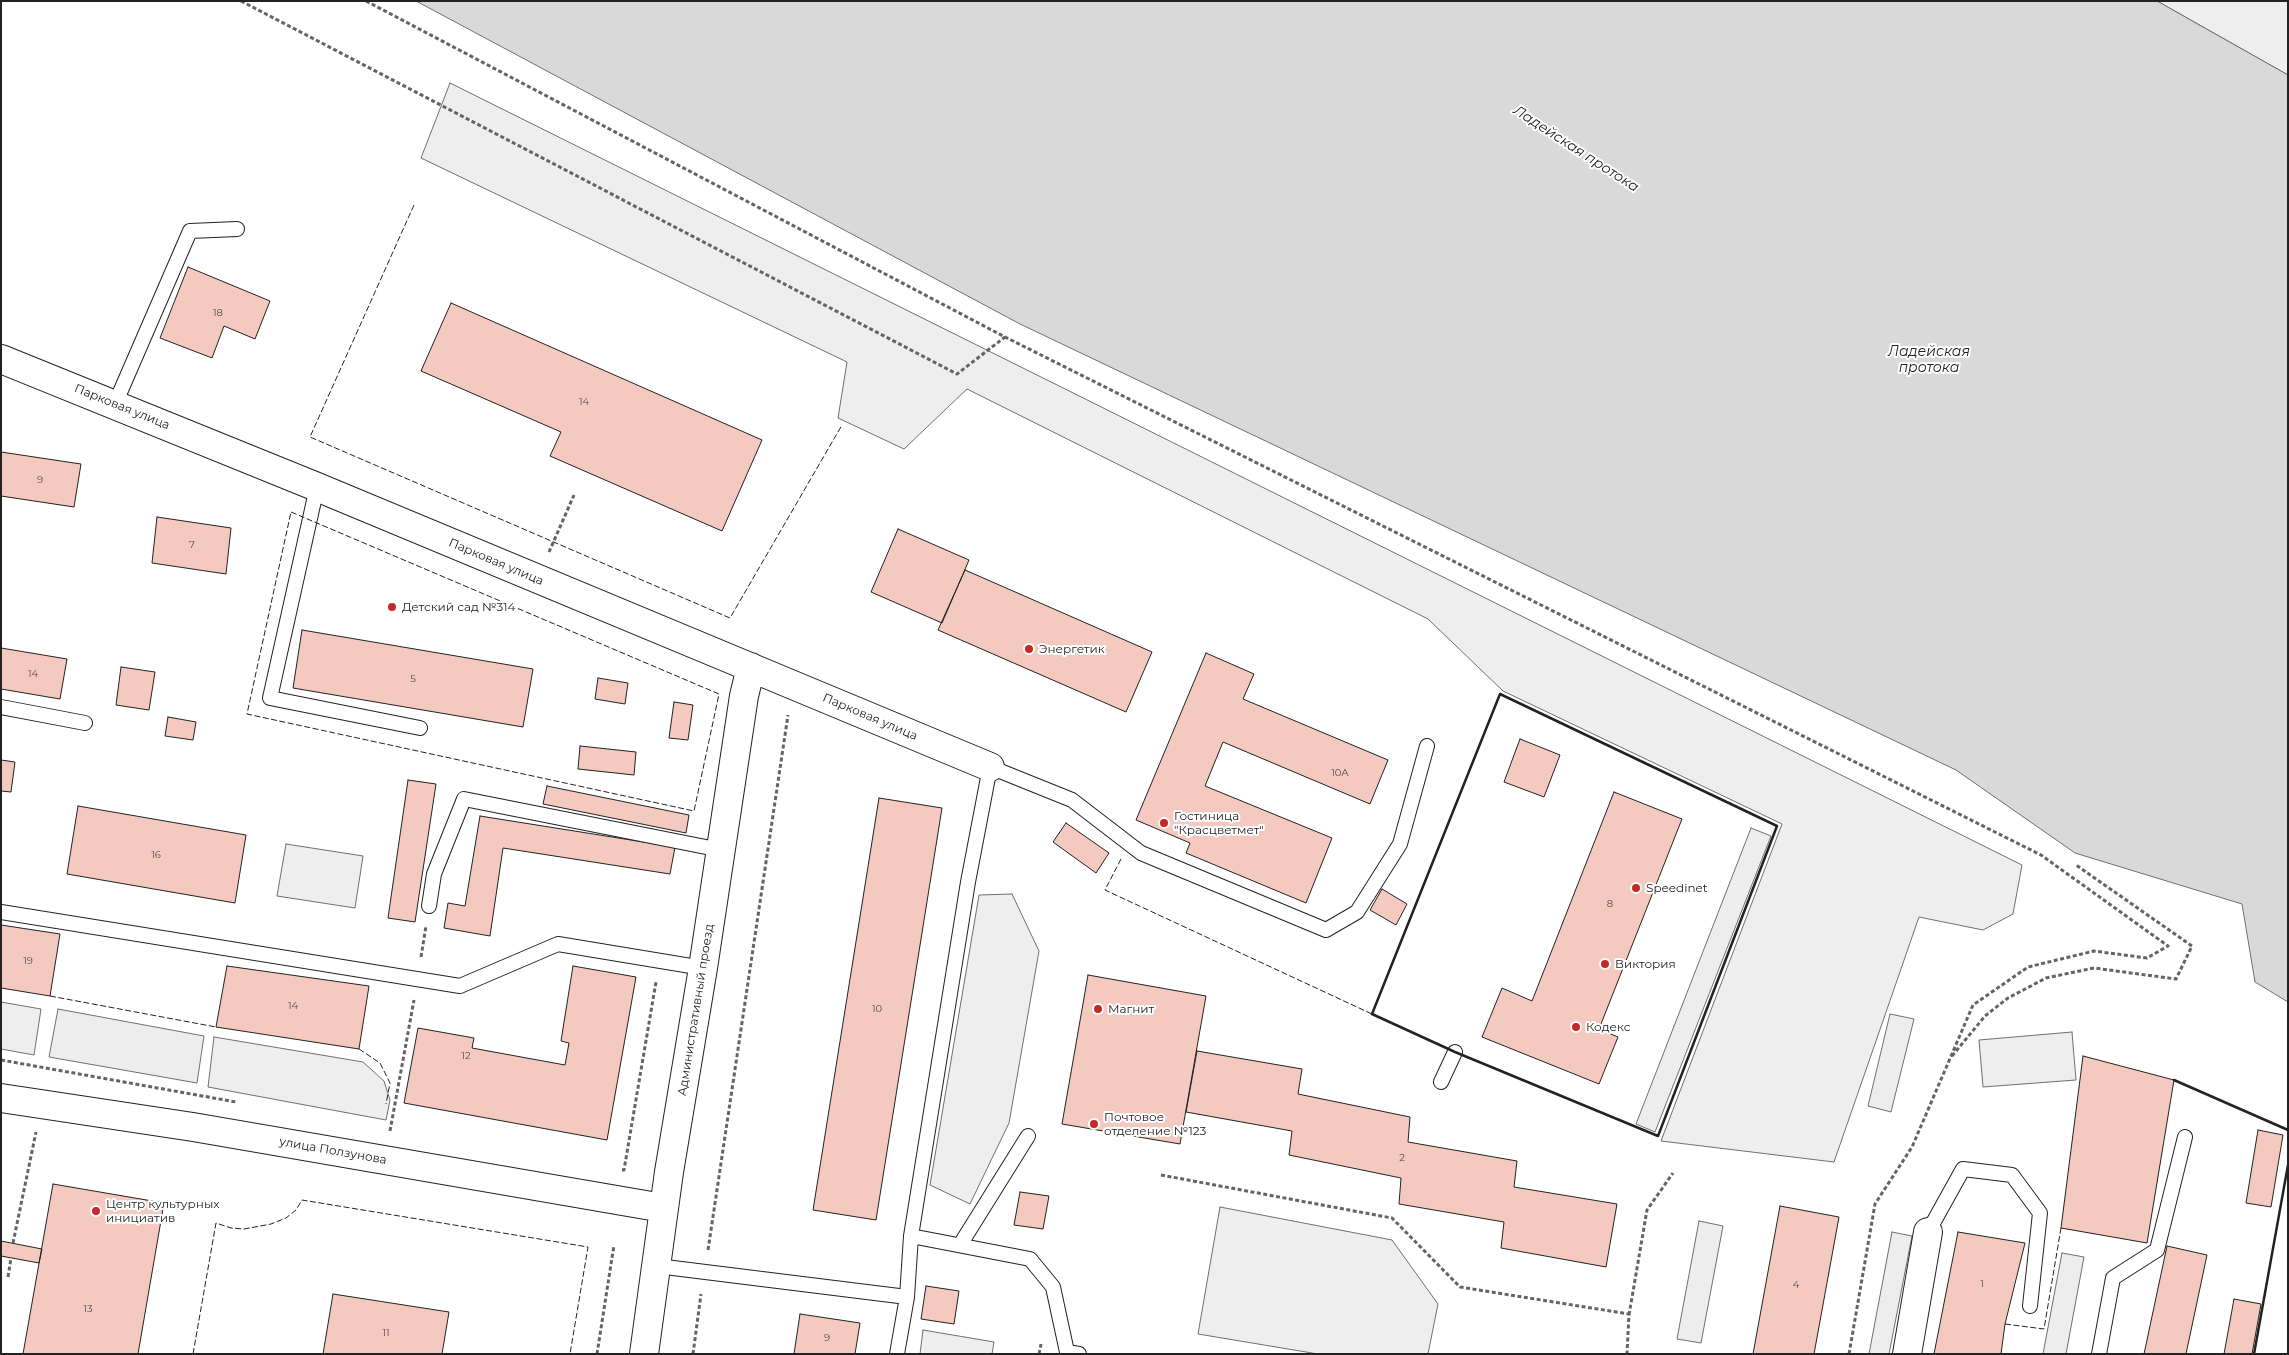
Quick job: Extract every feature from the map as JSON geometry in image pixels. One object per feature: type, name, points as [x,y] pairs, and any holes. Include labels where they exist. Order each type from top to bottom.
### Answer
[{"type":"street","name":"Парковая улица","points":[[1,359],[317,487],[990,767]]},
{"type":"street","name":"Административный проезд","points":[[644,1354],[657,1266],[663,1208],[704,968],[744,696],[751,667]]},
{"type":"street","name":"улица Ползунова","points":[[1,1098],[184,1125],[663,1208]]},
{"type":"street","points":[[1907,1354],[1928,1232]]},
{"type":"lane","points":[[114,404],[190,232],[236,229]]},
{"type":"lane","points":[[317,487],[270,698],[420,728]]},
{"type":"lane","points":[[1,707],[85,723]]},
{"type":"lane","points":[[897,1354],[907,1297],[911,1236],[968,882],[990,767],[1072,800],[1141,853],[1326,930],[1357,912],[1400,844],[1428,746]]},
{"type":"lane","points":[[430,906],[434,874],[464,800],[721,850]]},
{"type":"lane","points":[[1,912],[460,986],[558,944],[704,968]]},
{"type":"lane","points":[[1441,1082],[1455,1052]]},
{"type":"lane","points":[[960,1245],[1028,1136]]},
{"type":"lane","points":[[2099,1354],[2113,1278],[2156,1250],[2185,1137]]},
{"type":"lane","points":[[1928,1232],[1963,1169],[2012,1175],[2040,1213],[2030,1306]]},
{"type":"lane","points":[[911,1236],[1030,1259],[1053,1287],[1067,1352],[1079,1354]]},
{"type":"lane","points":[[657,1266],[907,1297]]},
{"type":"path","points":[[241,1],[957,374],[1005,337]]},
{"type":"path","points":[[366,1],[1005,337],[2041,855],[2168,946],[2147,958],[2094,951],[2028,967],[1973,1005],[1912,1147],[1875,1204],[1849,1354]]},
{"type":"path","points":[[537,580],[574,495]]},
{"type":"path","points":[[693,1354],[789,714],[795,685]]},
{"type":"path","points":[[1949,1060],[1985,1016],[2008,998],[2046,978],[2094,968],[2176,979],[2192,946],[2076,865]]},
{"type":"path","points":[[624,1170],[659,962]]},
{"type":"path","points":[[390,1132],[418,980]]},
{"type":"path","points":[[13,1243],[42,1105]]},
{"type":"path","points":[[1627,1354],[1629,1314],[1647,1210],[1673,1173]]},
{"type":"path","points":[[1161,1175],[1392,1218],[1460,1287],[1629,1314]]},
{"type":"path","points":[[597,1354],[614,1246]]},
{"type":"path","points":[[8,1277],[11,1258]]},
{"type":"shaded area","points":[[2157,1],[2288,1],[2288,75]]},
{"type":"shaded area","points":[[450,83],[2022,865],[2013,914],[1983,930],[1919,917],[1834,1162],[1661,1141],[1782,824],[1503,691],[1428,619],[967,389],[904,449],[838,418],[847,362],[421,158]]},
{"type":"shaded area","points":[[1751,828],[1771,836],[1655,1132],[1636,1124]]},
{"type":"shaded area","points":[[286,844],[363,856],[355,908],[277,896]]},
{"type":"shaded area","points":[[1012,894],[1039,951],[1009,1123],[970,1204],[930,1185],[979,895]]},
{"type":"shaded area","points":[[1,1002],[41,1009],[34,1055],[1,1049]]},
{"type":"shaded area","points":[[58,1009],[204,1036],[197,1083],[49,1057]]},
{"type":"shaded area","points":[[1890,1014],[1914,1019],[1891,1112],[1868,1106]]},
{"type":"shaded area","points":[[2072,1032],[2076,1080],[1983,1087],[1979,1040]]},
{"type":"shaded area","points":[[214,1037],[363,1062],[384,1081],[390,1100],[386,1120],[208,1087]]},
{"type":"shaded area","points":[[1220,1207],[1392,1240],[1438,1304],[1428,1354],[1318,1354],[1198,1334]]},
{"type":"shaded area","points":[[1699,1221],[1723,1226],[1701,1343],[1677,1339]]},
{"type":"shaded area","points":[[1892,1232],[1912,1236],[1889,1354],[1869,1354]]},
{"type":"shaded area","points":[[2062,1253],[2084,1257],[2066,1354],[2043,1354]]},
{"type":"shaded area","points":[[923,1330],[994,1342],[992,1354],[920,1354]]},
{"type":"water","name":"Ладейская протока","points":[[416,1],[2157,1],[2288,75],[2288,1002],[2255,982],[2242,904],[2075,853],[1956,770],[1020,324]]},
{"type":"building","points":[[188,267],[270,301],[255,339],[224,326],[212,358],[160,338]]},
{"type":"building","points":[[451,303],[762,440],[722,531],[550,456],[561,432],[421,371]]},
{"type":"building","points":[[1,452],[81,464],[74,507],[1,496]]},
{"type":"building","points":[[157,517],[231,528],[226,574],[152,563]]},
{"type":"building","points":[[898,529],[969,560],[942,623],[871,592]]},
{"type":"building","points":[[965,570],[1152,652],[1126,712],[938,630]]},
{"type":"building","points":[[302,630],[533,669],[523,727],[293,688]]},
{"type":"building","points":[[1,648],[67,659],[60,699],[1,689]]},
{"type":"building","points":[[1206,653],[1254,674],[1243,699],[1388,760],[1370,804],[1223,742],[1205,786],[1332,838],[1306,903],[1186,853],[1190,843],[1136,820]]},
{"type":"building","points":[[121,667],[155,672],[149,710],[116,705]]},
{"type":"building","points":[[598,678],[628,683],[625,704],[595,699]]},
{"type":"building","points":[[674,702],[693,705],[688,740],[669,738]]},
{"type":"building","points":[[168,717],[196,722],[193,740],[165,736]]},
{"type":"building","points":[[1520,739],[1560,755],[1544,797],[1504,782]]},
{"type":"building","points":[[580,746],[636,752],[634,775],[578,769]]},
{"type":"building","points":[[1,760],[15,762],[11,792],[1,791]]},
{"type":"building","points":[[408,780],[436,784],[415,922],[388,918]]},
{"type":"building","points":[[547,786],[689,815],[686,833],[543,804]]},
{"type":"building","points":[[1614,792],[1682,819],[1599,1029],[1618,1037],[1599,1084],[1482,1037],[1502,988],[1532,1001]]},
{"type":"building","points":[[879,798],[942,808],[876,1220],[813,1210]]},
{"type":"building","points":[[78,806],[246,835],[235,903],[67,874]]},
{"type":"building","points":[[480,816],[675,847],[670,874],[503,848],[490,936],[444,928],[448,903],[465,906]]},
{"type":"building","points":[[1066,823],[1109,853],[1096,873],[1053,842]]},
{"type":"building","points":[[1382,889],[1407,904],[1396,925],[1370,910]]},
{"type":"building","points":[[1,925],[60,934],[50,996],[1,988]]},
{"type":"building","points":[[227,966],[369,986],[359,1049],[216,1027]]},
{"type":"building","points":[[573,966],[636,977],[607,1140],[404,1103],[418,1028],[474,1038],[472,1048],[565,1065],[569,1043],[561,1041]]},
{"type":"building","points":[[1088,975],[1206,996],[1180,1144],[1062,1124]]},
{"type":"building","points":[[1197,1051],[1302,1069],[1298,1094],[1410,1117],[1408,1142],[1517,1161],[1514,1187],[1617,1204],[1606,1267],[1501,1248],[1504,1222],[1399,1204],[1401,1178],[1289,1155],[1292,1131],[1186,1112]]},
{"type":"building","points":[[2083,1056],[2174,1080],[2147,1243],[2061,1228]]},
{"type":"building","points":[[2258,1130],[2283,1135],[2271,1207],[2246,1203]]},
{"type":"building","name":"Центр культурных инициатив","points":[[53,1184],[164,1203],[138,1354],[23,1354]]},
{"type":"building","points":[[1020,1192],[1049,1196],[1043,1229],[1014,1225]]},
{"type":"building","points":[[1780,1206],[1839,1217],[1814,1354],[1753,1354]]},
{"type":"building","points":[[1958,1232],[2025,1243],[2005,1324],[2001,1354],[1934,1354]]},
{"type":"building","points":[[1,1241],[42,1249],[39,1263],[1,1256]]},
{"type":"building","points":[[2167,1246],[2207,1255],[2186,1354],[2144,1354]]},
{"type":"building","points":[[926,1286],[959,1291],[954,1324],[921,1319]]},
{"type":"building","points":[[333,1294],[449,1312],[442,1354],[323,1354]]},
{"type":"building","points":[[2234,1299],[2261,1304],[2252,1354],[2224,1354]]},
{"type":"building","points":[[800,1314],[860,1323],[855,1354],[794,1354]]},
{"type":"fence","points":[[414,205],[310,437],[730,618],[842,425]]},
{"type":"fence","points":[[291,512],[719,694],[694,811],[247,714],[291,512]]},
{"type":"fence","points":[[1121,859],[1105,890],[1372,1014]]},
{"type":"fence","points":[[50,996],[216,1027]]},
{"type":"fence","points":[[359,1049],[380,1063],[390,1083],[386,1104]]},
{"type":"fence","points":[[193,1354],[216,1223],[231,1228],[244,1229],[271,1224],[286,1218],[296,1210],[302,1200],[588,1247],[570,1354]]},
{"type":"fence","points":[[2005,1324],[2044,1329],[2061,1228]]},
{"type":"wall","points":[[1500,694],[1777,826],[1658,1136],[1455,1052],[1372,1014],[1500,694]]},
{"type":"wall","points":[[2174,1080],[2288,1130]]},
{"type":"wall","points":[[2254,1354],[2288,1165]]},
{"type":"place","name":"Детский сад №314","points":[[392,607]]},
{"type":"place","name":"Энергетик","points":[[1029,649]]},
{"type":"place","name":"Гостиница \"Красцветмет\"","points":[[1164,823]]},
{"type":"place","name":"Speedinet","points":[[1636,888]]},
{"type":"place","name":"Виктория","points":[[1605,964]]},
{"type":"place","name":"Магнит","points":[[1098,1009]]},
{"type":"place","name":"Кодекс","points":[[1576,1027]]},
{"type":"place","name":"Почтовое отделение №123","points":[[1094,1124]]},
{"type":"place","name":"Центр культурных инициатив","points":[[96,1211]]}]
